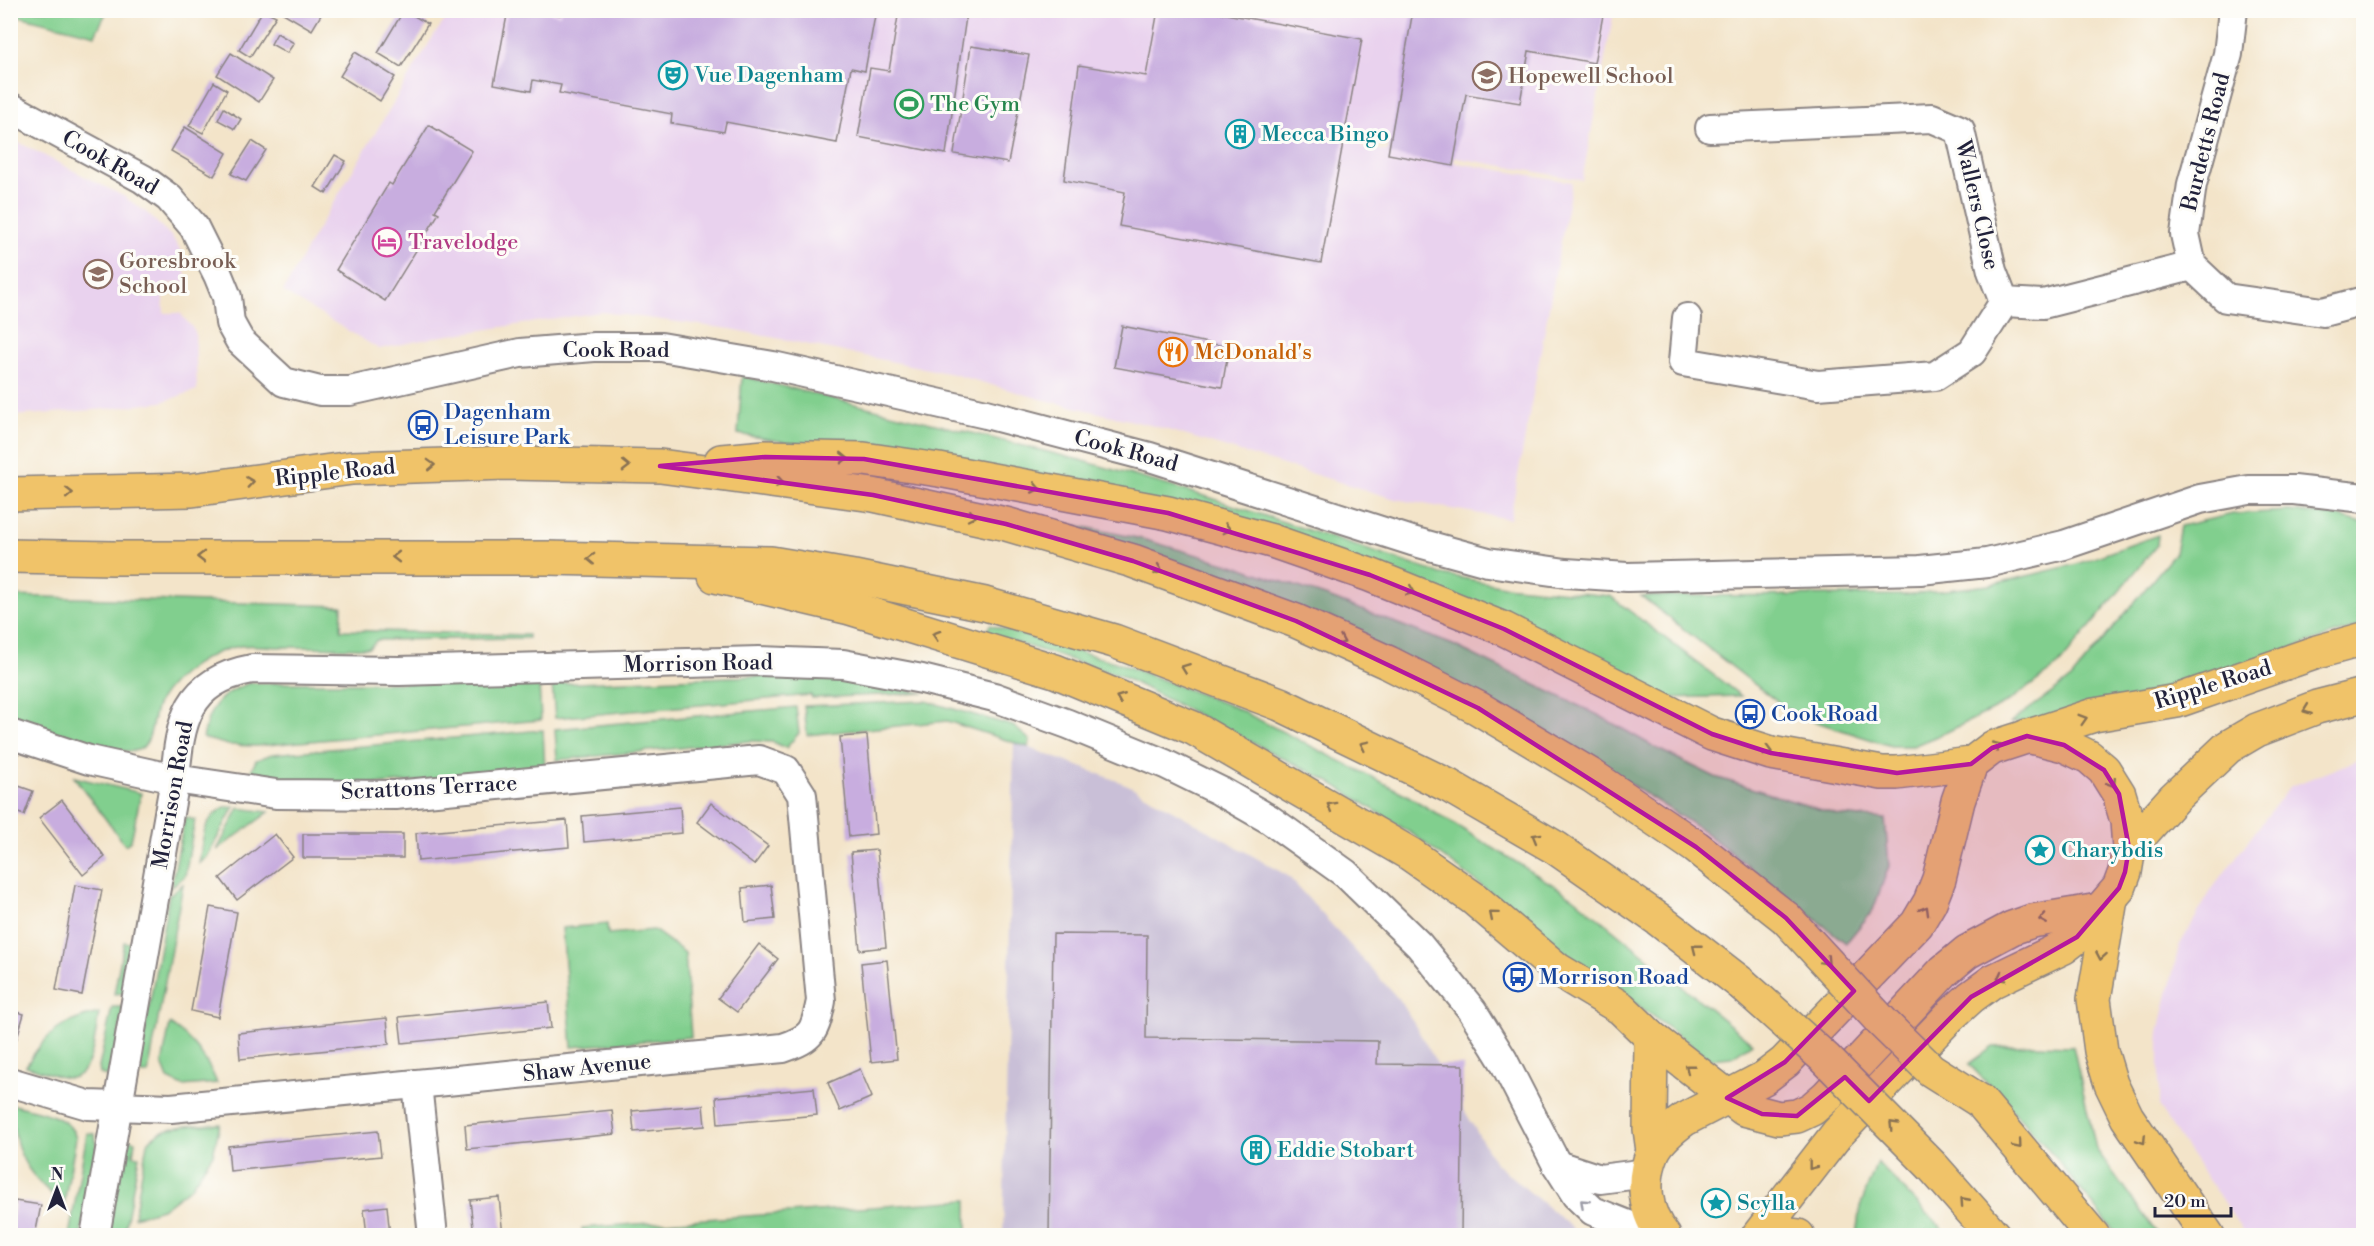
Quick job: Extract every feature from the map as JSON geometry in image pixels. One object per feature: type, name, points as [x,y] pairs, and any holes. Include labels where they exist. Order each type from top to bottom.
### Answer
[{"type":"main road","points":[[660,466],[765,457],[864,459],[939,470],[1168,513],[1272,542],[1371,575],[1504,629],[1712,734],[1771,753],[1882,773],[1971,764],[1958,801],[1939,879],[1930,902],[1917,924],[1785,1062],[1764,1078],[1675,1126],[1650,1162]]},
{"type":"main road","name":"Ripple Road","points":[[10,494],[192,490],[352,468],[507,463],[660,466]]},
{"type":"main road","points":[[660,466],[873,495],[1006,524],[1133,561],[1296,621],[1389,663],[1478,708],[1592,776],[1696,847],[1786,918],[1883,1023],[1931,1070],[1980,1101],[2093,1236]]},
{"type":"main road","points":[[10,556],[537,558],[771,563],[854,577],[985,604],[1114,641],[1280,704],[1449,786],[1556,849],[1658,919],[1742,984],[1826,1059],[1933,1167],[1994,1236]]},
{"type":"main road","points":[[649,561],[862,611],[1055,671],[1193,728],[1410,854],[1473,898],[1558,970],[1621,1008],[1651,1037],[1727,1098],[1744,1109],[1779,1118],[1797,1116],[1812,1109],[1827,1096],[1944,971],[1967,952],[2012,928],[2032,921],[2106,904]]},
{"type":"main road","name":"Ripple Road","points":[[1971,764],[1992,748],[2027,736],[2094,715],[2177,700],[2318,652],[2364,639]]},
{"type":"main road","points":[[2129,848],[2174,798],[2228,747],[2257,730],[2317,706],[2364,695]]},
{"type":"main road","points":[[1760,1234],[1837,1134],[1949,1017],[1993,981],[2064,947],[2077,937],[2119,888],[2125,873],[2129,848],[2127,821],[2119,794],[2104,770],[2089,757],[2064,745],[2027,736]]},
{"type":"main road","points":[[2106,904],[2094,999],[2101,1051],[2111,1084],[2127,1117],[2208,1236]]},
{"type":"main road","points":[[1651,1037],[1650,1162],[1646,1197],[1649,1212],[1656,1227],[1664,1236]]},
{"type":"main road","points":[[1760,1234],[1798,1236]]},
{"type":"street","name":"Burdetts Road","points":[[2192,266],[2185,234],[2192,184],[2228,54],[2233,10]]},
{"type":"street","name":"Cook Road","points":[[10,107],[134,174],[170,198],[194,227],[218,275],[227,297],[230,323],[240,341],[284,382],[320,391],[350,391],[520,353],[594,347],[661,347],[773,366],[986,414],[1150,457],[1234,482],[1412,542],[1488,562],[1566,573],[1628,577],[1920,570],[1988,563],[2064,545],[2200,499],[2239,492],[2294,490],[2364,498]]},
{"type":"street","name":"Wallers Close","points":[[1710,128],[1932,118],[1960,130],[1992,271],[2004,302]]},
{"type":"street","points":[[1687,318],[1683,362],[1818,385],[1935,376],[1972,352],[2004,302],[2043,304],[2192,266],[2226,298],[2323,312],[2364,301]]},
{"type":"street","points":[[2318,652],[2364,628]]},
{"type":"street","name":"Morrison Road","points":[[95,1236],[175,779],[177,751],[188,709],[212,682],[230,673],[252,669],[399,671],[759,661],[832,663],[922,679],[994,697],[1155,759],[1220,791],[1269,819],[1346,874],[1419,945],[1472,1010],[1503,1060],[1557,1165],[1576,1195],[1593,1211],[1656,1236]]},
{"type":"street","name":"Scrattons Terrace","points":[[10,734],[90,760],[175,779],[276,794],[395,795],[759,760],[786,770],[802,795]]},
{"type":"street","name":"Shaw Avenue","points":[[10,1082],[88,1105],[171,1108],[783,1048],[801,1042],[816,1026],[821,1001],[802,795]]},
{"type":"street","points":[[417,1084],[433,1236]]},
{"type":"street","points":[[1557,1165],[1600,1179],[1650,1162]]},
{"type":"highlighted area","points":[[765,457],[864,459],[1168,513],[1370,575],[1504,629],[1712,734],[1771,753],[1897,773],[1971,764],[1992,748],[2027,736],[2064,745],[2104,770],[2119,794],[2129,848],[2125,872],[2119,888],[2077,937],[1971,997],[1869,1101],[1845,1077],[1797,1116],[1762,1114],[1727,1098],[1785,1062],[1854,991],[1786,918],[1696,847],[1478,708],[1296,621],[1133,561],[1006,524],[873,495],[660,466]]},
{"type":"shaded area","points":[[452,11],[1614,11],[1582,180],[1361,141],[1361,147],[1572,182],[1510,519],[1395,499],[1158,427],[1041,399],[953,374],[731,329],[601,312],[437,337],[379,349],[283,292],[313,237],[434,35]]},
{"type":"shaded area","name":"Goresbrook School","points":[[10,138],[125,197],[147,213],[172,237],[181,251],[187,282],[163,284],[164,313],[180,313],[195,331],[197,390],[162,402],[107,409],[11,416]]},
{"type":"shaded area","name":"Eddie Stobart","points":[[1014,742],[1128,785],[1288,876],[1402,1003],[1495,1163],[1581,1235],[1003,1236]]},
{"type":"shaded area","points":[[2363,758],[2363,1235],[2246,1235],[2159,1108],[2159,1032],[2179,946],[2212,889],[2289,787]]},
{"type":"green space","points":[[11,10],[107,11],[95,35],[15,15],[11,23]]},
{"type":"green space","points":[[742,376],[1080,460],[1211,498],[1441,574],[1504,586],[1610,596],[1741,696],[1663,698],[1480,613],[1082,492],[738,434]]},
{"type":"green space","points":[[2289,511],[2337,516],[2363,523],[2363,625],[2081,717],[2011,722],[2071,679],[2175,553],[2180,526],[2233,514]]},
{"type":"green space","points":[[1026,515],[1142,539],[1239,567],[1328,597],[1453,645],[1600,716],[1658,749],[1715,777],[1838,815],[1885,819],[1889,866],[1873,910],[1846,943],[1702,830],[1574,748]]},
{"type":"green space","points":[[2158,535],[2157,545],[2059,665],[2006,703],[1913,746],[1891,746],[1807,719],[1784,707],[1641,596],[1904,595],[1989,585],[2077,564]]},
{"type":"green space","points":[[11,596],[342,606],[341,630],[528,635],[528,638],[377,640],[369,648],[250,645],[229,649],[205,658],[174,682],[156,707],[147,742],[138,750],[127,751],[94,745],[11,716]]},
{"type":"green space","points":[[990,625],[1118,663],[1234,707],[1405,794],[1573,897],[1752,1043],[1732,1057],[1710,1059],[1636,1004],[1622,1005],[1512,909],[1414,835],[1330,782],[1121,676],[986,633]]},
{"type":"green space","points":[[783,675],[854,680],[924,693],[812,698],[811,695],[555,718],[552,684]]},
{"type":"green space","points":[[249,683],[539,683],[541,720],[256,746],[228,745],[203,738],[208,718],[217,703],[230,692]]},
{"type":"green space","points":[[926,701],[1013,726],[1030,740],[1028,747],[947,721],[807,735],[804,706]]},
{"type":"green space","points":[[796,707],[799,733],[786,748],[773,742],[751,741],[557,760],[555,729]]},
{"type":"green space","points":[[543,730],[545,771],[371,785],[248,778],[256,760],[272,754]]},
{"type":"green space","points":[[74,777],[141,793],[131,841],[125,845]]},
{"type":"green space","points":[[225,807],[234,807],[207,857],[199,864],[207,824],[217,812]]},
{"type":"green space","points":[[239,808],[269,812],[217,850]]},
{"type":"green space","points":[[185,817],[195,820],[185,876],[171,887]]},
{"type":"green space","points":[[183,884],[148,1074],[142,1074],[139,1064],[169,895]]},
{"type":"green space","points":[[607,924],[608,934],[654,930],[685,953],[691,1037],[572,1047],[562,928]]},
{"type":"green space","points":[[124,942],[135,944],[126,993],[114,994]]},
{"type":"green space","points":[[112,1007],[124,1007],[113,1065],[107,1076],[100,1074],[99,1067]]},
{"type":"green space","points":[[99,1013],[89,1061],[79,1075],[67,1078],[26,1066],[40,1045],[56,1030],[75,1020]]},
{"type":"green space","points":[[170,1024],[186,1036],[198,1050],[217,1083],[183,1086],[168,1079],[162,1064]]},
{"type":"green space","points":[[2073,1046],[2096,1149],[2158,1235],[2117,1235],[2045,1145],[1969,1064],[1993,1047]]},
{"type":"green space","points":[[11,1104],[49,1114],[66,1123],[72,1130],[76,1138],[64,1204],[40,1183],[24,1161],[15,1136]]},
{"type":"green space","points":[[220,1124],[213,1154],[191,1187],[162,1209],[134,1217],[147,1143],[162,1132],[171,1129]]},
{"type":"green space","points":[[87,1133],[95,1134],[97,1149],[81,1235],[69,1236]]},
{"type":"green space","points":[[126,1139],[135,1141],[133,1155],[139,1156],[124,1235],[107,1236]]},
{"type":"green space","points":[[1877,1162],[1948,1235],[1856,1235],[1860,1207]]},
{"type":"green space","points":[[967,1200],[967,1235],[583,1235],[582,1228]]},
{"type":"building","points":[[263,10],[276,16],[250,57],[239,50]]},
{"type":"building","points":[[278,10],[324,10],[312,30]]},
{"type":"building","points":[[404,10],[428,24],[401,67],[378,53]]},
{"type":"building","name":"Vue Dagenham","points":[[508,10],[536,10],[560,15],[561,10],[876,10],[865,71],[851,68],[837,143],[726,122],[724,132],[671,123],[672,114],[559,93],[561,85],[533,80],[531,91],[494,84]]},
{"type":"building","name":"The Gym","points":[[899,10],[967,10],[946,154],[858,137],[870,68],[889,71]]},
{"type":"building","name":"Mecca Bingo","points":[[1158,10],[1204,10],[1362,39],[1321,263],[1119,226],[1125,192],[1064,180],[1079,65],[1146,76]]},
{"type":"building","points":[[1413,10],[1604,10],[1594,63],[1529,51],[1520,103],[1466,94],[1453,166],[1388,154]]},
{"type":"building","points":[[277,33],[294,43],[287,53],[271,44]]},
{"type":"building","points":[[971,46],[1029,55],[1008,163],[954,154]]},
{"type":"building","points":[[355,52],[395,77],[380,101],[340,76]]},
{"type":"building","points":[[231,53],[273,80],[259,102],[217,75]]},
{"type":"building","points":[[214,82],[227,90],[203,133],[189,126]]},
{"type":"building","points":[[224,108],[241,119],[235,129],[218,120]]},
{"type":"building","name":"Travelodge","points":[[429,125],[472,151],[435,211],[439,213],[385,301],[336,270],[389,183],[392,185]]},
{"type":"building","points":[[185,127],[227,153],[214,176],[171,151]]},
{"type":"building","points":[[252,141],[266,150],[246,181],[231,174]]},
{"type":"building","points":[[335,155],[346,161],[326,194],[315,187]]},
{"type":"building","name":"McDonald's","points":[[1122,326],[1229,347],[1222,387],[1114,367]]},
{"type":"building","points":[[867,735],[876,834],[849,837],[840,737]]},
{"type":"building","points":[[10,783],[33,791],[24,815],[10,810]]},
{"type":"building","points":[[62,800],[105,857],[83,875],[39,818]]},
{"type":"building","points":[[711,803],[768,846],[754,865],[697,822]]},
{"type":"building","points":[[680,807],[682,833],[584,842],[582,816]]},
{"type":"building","points":[[567,820],[569,847],[418,861],[416,833]]},
{"type":"building","points":[[275,834],[293,857],[237,900],[220,878]]},
{"type":"building","points":[[303,834],[403,834],[403,858],[303,858]]},
{"type":"building","points":[[877,850],[886,947],[860,950],[851,852]]},
{"type":"building","points":[[75,885],[102,890],[82,995],[56,990]]},
{"type":"building","points":[[771,885],[775,919],[745,922],[742,888]]},
{"type":"building","points":[[210,907],[237,912],[218,1017],[191,1011]]},
{"type":"building","name":"Eddie Stobart","points":[[1053,934],[1147,935],[1146,1038],[1378,1041],[1377,1064],[1463,1065],[1461,1236],[1049,1236]]},
{"type":"building","points":[[759,944],[778,959],[737,1012],[718,998]]},
{"type":"building","points":[[887,960],[897,1059],[871,1062],[861,963]]},
{"type":"building","points":[[548,1002],[551,1028],[402,1043],[399,1017]]},
{"type":"building","points":[[10,1010],[24,1014],[16,1041],[10,1040]]},
{"type":"building","points":[[387,1018],[389,1044],[240,1059],[238,1033]]},
{"type":"building","points":[[860,1069],[872,1097],[840,1111],[828,1083]]},
{"type":"building","points":[[814,1088],[817,1115],[718,1124],[716,1097]]},
{"type":"building","points":[[703,1105],[705,1126],[634,1132],[632,1111]]},
{"type":"building","points":[[612,1110],[615,1134],[467,1149],[465,1125]]},
{"type":"building","points":[[378,1131],[381,1156],[230,1171],[228,1146]]},
{"type":"building","points":[[499,1197],[503,1236],[474,1236],[470,1200]]},
{"type":"building","points":[[15,1201],[41,1205],[35,1236],[10,1236]]},
{"type":"building","points":[[387,1206],[390,1236],[367,1236],[364,1209]]},
{"type":"building","points":[[156,1227],[181,1231],[180,1236],[154,1236]]},
{"type":"place","name":"Vue Dagenham","points":[[673,75]]},
{"type":"place","name":"Hopewell School","points":[[1487,76]]},
{"type":"place","name":"The Gym","points":[[909,104]]},
{"type":"place","name":"Mecca Bingo","points":[[1240,134]]},
{"type":"place","name":"Travelodge","points":[[387,242]]},
{"type":"place","name":"Goresbrook School","points":[[98,274]]},
{"type":"place","name":"McDonald's","points":[[1173,352]]},
{"type":"place","name":"Dagenham Leisure Park","points":[[423,425]]},
{"type":"place","name":"Cook Road","points":[[1750,714]]},
{"type":"place","name":"Charybdis","points":[[2040,850]]},
{"type":"place","name":"Morrison Road","points":[[1518,977]]},
{"type":"place","name":"Eddie Stobart","points":[[1256,1150]]},
{"type":"place","name":"Scylla","points":[[1716,1203]]}]
